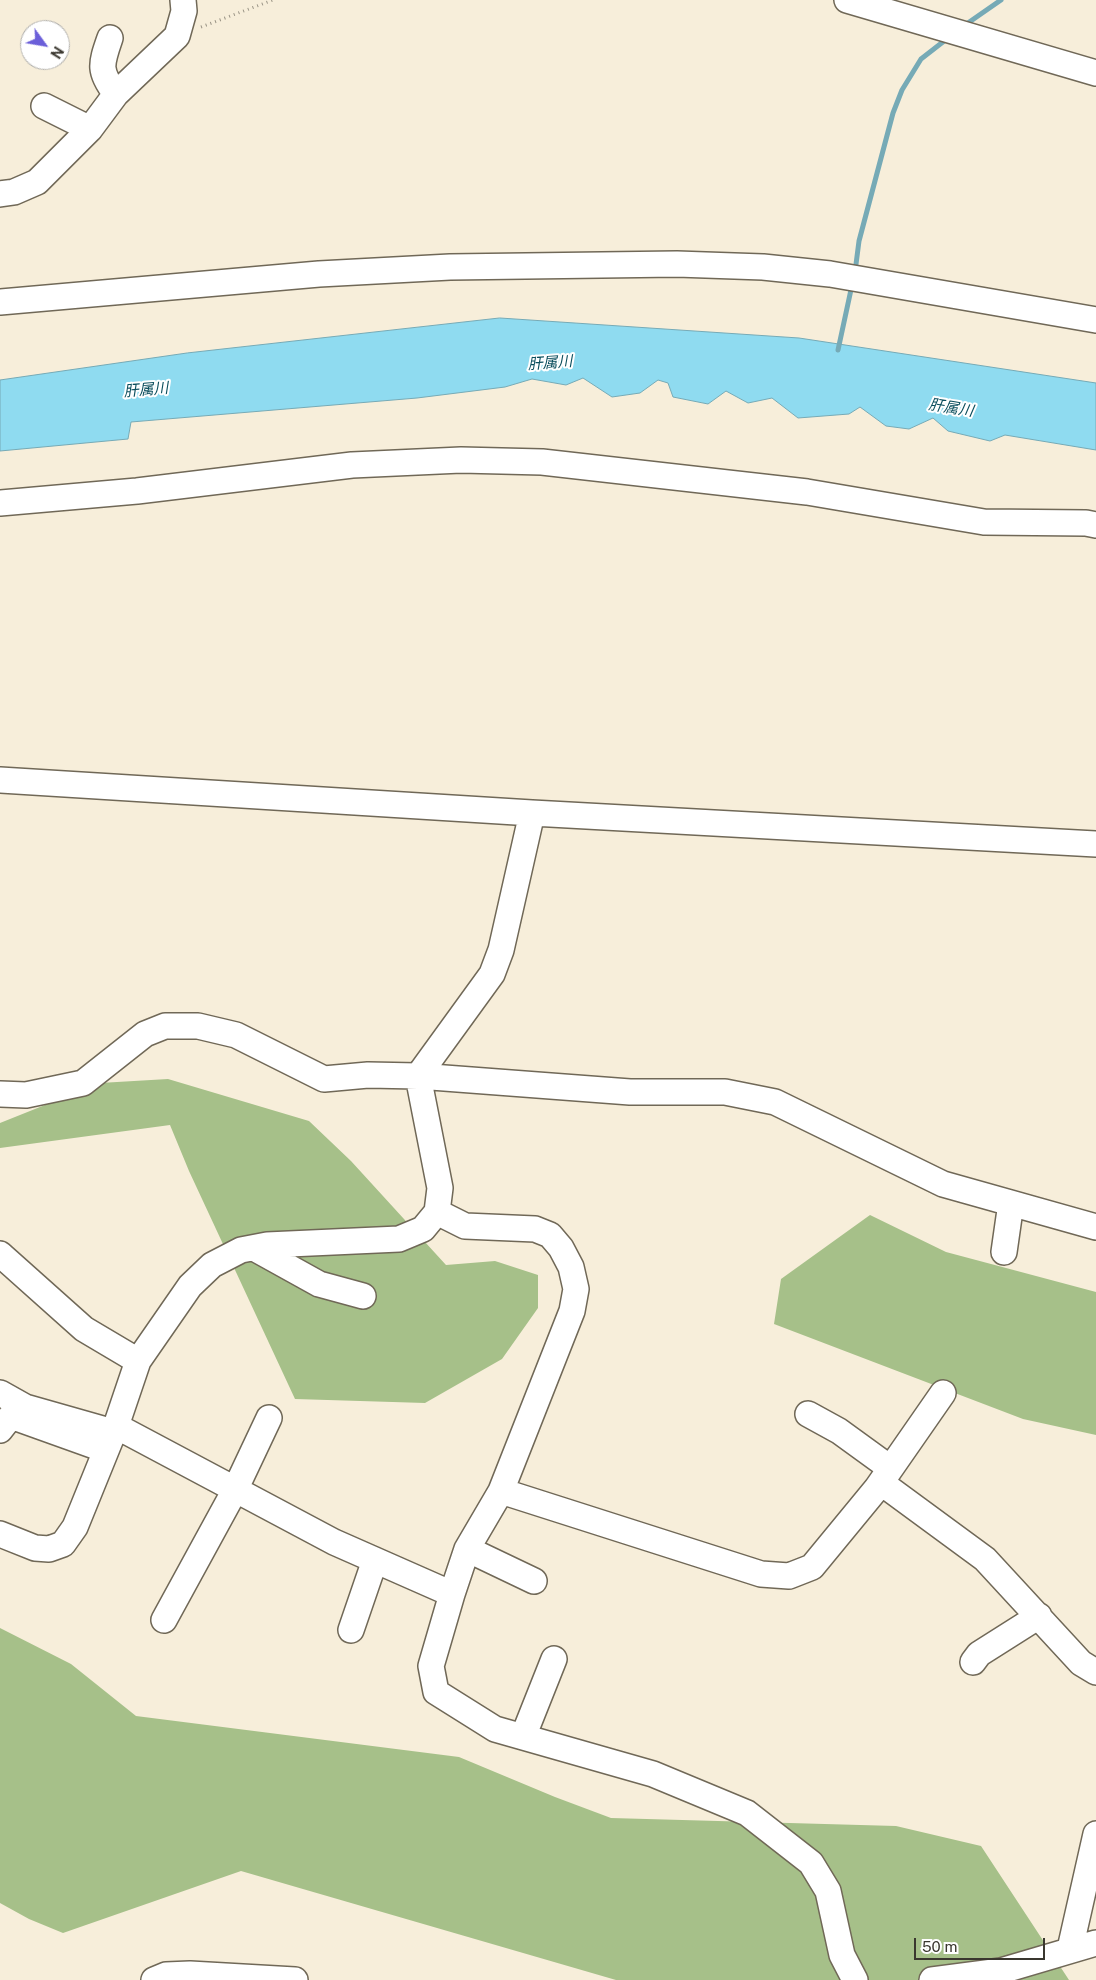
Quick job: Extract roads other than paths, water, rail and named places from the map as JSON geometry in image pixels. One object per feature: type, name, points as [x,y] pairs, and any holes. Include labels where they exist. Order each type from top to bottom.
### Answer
[{"type":"street","points":[[0,194],[14,192],[37,182],[90,129],[116,94],[177,36],[184,10],[183,0]]},
{"type":"street","points":[[847,0],[1096,73]]},
{"type":"street","points":[[110,38],[102,69],[108,83],[116,94]]},
{"type":"street","points":[[44,106],[90,129]]},
{"type":"street","points":[[0,302],[356,272],[450,267],[677,264],[763,267],[830,274],[1096,320]]},
{"type":"street","points":[[0,503],[137,491],[352,465],[461,460],[542,462],[777,489],[984,522],[1096,525]]},
{"type":"street","points":[[0,780],[532,813],[1096,844]]},
{"type":"street","points":[[0,1534],[35,1548],[49,1549],[63,1544],[75,1527],[112,1436],[138,1361],[190,1286],[212,1266],[241,1250],[267,1245],[399,1239],[422,1229],[437,1212],[440,1188],[418,1076],[492,974],[502,950],[532,813]]},
{"type":"street","points":[[0,1094],[26,1095],[83,1082],[144,1034],[165,1026],[198,1026],[236,1034],[324,1078],[368,1075],[418,1076],[630,1092],[725,1092],[775,1102],[943,1184],[1096,1227]]},
{"type":"street","points":[[1004,1252],[1011,1203]]},
{"type":"street","points":[[437,1212],[465,1226],[535,1229],[550,1235],[561,1248],[571,1267],[576,1289],[572,1311],[501,1491],[467,1549],[431,1666],[436,1692],[496,1729],[653,1774],[747,1813],[811,1863],[828,1891],[842,1955],[855,1980]]},
{"type":"street","points":[[254,1248],[319,1284],[363,1296]]},
{"type":"street","points":[[0,1254],[84,1329],[138,1361]]},
{"type":"street","points":[[0,1393],[25,1407],[112,1436],[235,1490],[334,1542],[452,1594]]},
{"type":"street","points":[[501,1491],[761,1574],[789,1576],[812,1567],[884,1478],[943,1393]]},
{"type":"street","points":[[808,1414],[839,1431],[884,1478],[887,1487],[985,1559],[1039,1616],[1091,1662]]},
{"type":"street","points":[[164,1620],[235,1490],[269,1418]]},
{"type":"street","points":[[4,1419],[112,1436]]},
{"type":"street","points":[[467,1549],[534,1581]]},
{"type":"street","points":[[350,1630],[375,1560]]},
{"type":"street","points":[[973,1662],[979,1654],[1039,1616]]},
{"type":"street","points":[[523,1737],[554,1659]]},
{"type":"street","points":[[1070,1949],[1096,1834]]},
{"type":"street","points":[[932,1980],[1001,1970],[1096,1943]]},
{"type":"street","points":[[154,1980],[166,1975],[190,1974],[295,1980]]},
{"type":"water","name":"肝属川","points":[[500,318],[799,338],[1096,383],[1096,450],[1005,435],[990,441],[948,431],[933,418],[909,429],[886,426],[860,407],[849,414],[798,418],[772,398],[748,403],[726,391],[708,404],[673,397],[668,383],[658,380],[640,393],[612,397],[583,378],[566,385],[532,379],[505,387],[417,398],[131,422],[128,439],[0,451],[0,380],[187,353]]},
{"type":"waterway","points":[[965,25],[1001,0]]},
{"type":"waterway","points":[[855,272],[859,241],[893,113],[902,90],[921,59],[948,38]]},
{"type":"waterway","points":[[838,350],[852,285]]}]
